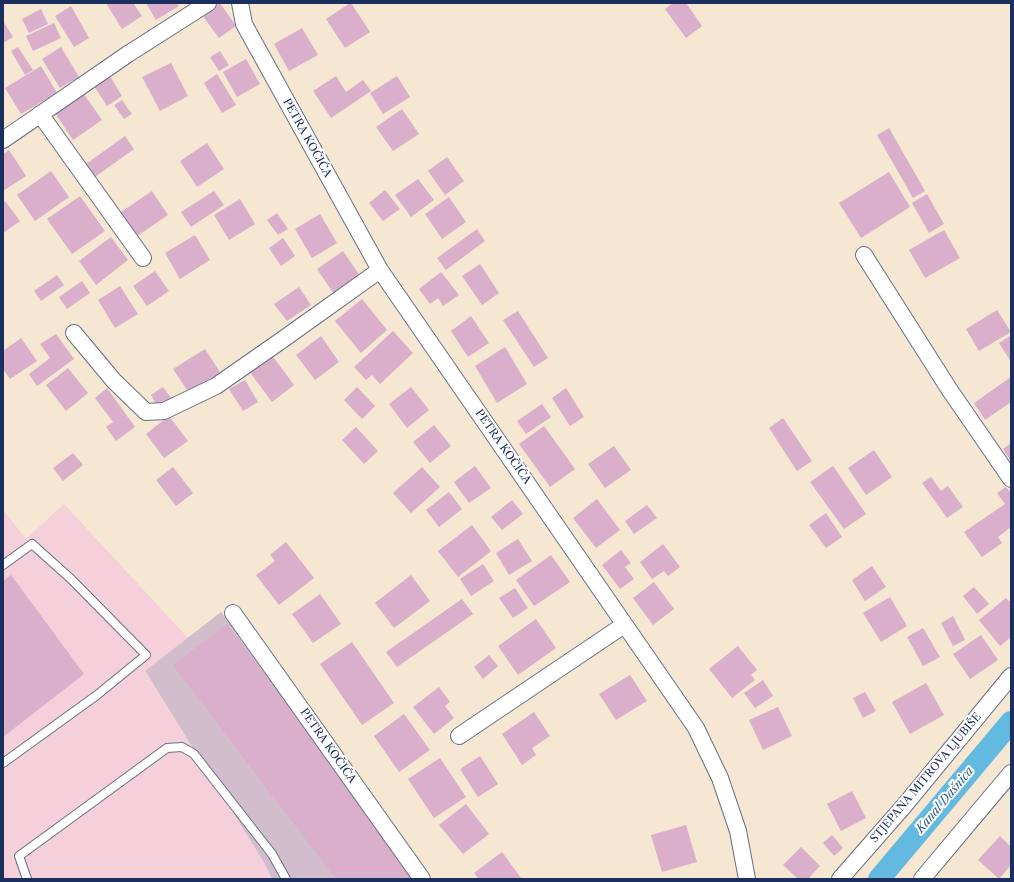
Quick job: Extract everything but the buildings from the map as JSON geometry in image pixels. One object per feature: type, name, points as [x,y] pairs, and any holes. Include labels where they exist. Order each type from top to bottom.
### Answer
[{"type":"street","points":[[3,140],[128,54],[208,3]]},
{"type":"street","name":"PETRA KOČIĆA","points":[[240,3],[244,24],[380,270],[696,728],[723,786],[738,831],[747,879]]},
{"type":"street","points":[[40,114],[143,258]]},
{"type":"street","points":[[864,255],[949,389],[1011,479]]},
{"type":"street","points":[[74,333],[114,381],[146,412],[164,411],[216,386],[380,270]]},
{"type":"street","name":"PETRA KOČIĆA","points":[[233,613],[422,879]]},
{"type":"street","points":[[459,736],[624,625]]},
{"type":"street","name":"STJEPANA MITROVA LJUBIŠE","points":[[840,879],[904,806],[1011,676]]},
{"type":"street","points":[[922,879],[1011,773]]},
{"type":"lane","points":[[3,565],[32,544],[146,655],[97,695],[3,763]]},
{"type":"lane","points":[[27,879],[19,856],[167,748],[182,747],[194,754],[199,760],[272,854],[286,879]]},
{"type":"shaded area","points":[[64,504],[188,638],[145,672],[265,864],[272,879],[3,879],[3,510],[26,539]]},
{"type":"shaded area","points":[[221,612],[412,879],[272,879],[265,864],[145,671]]},
{"type":"waterway","name":"Kanal Dašnica","points":[[879,879],[1011,722]]}]
